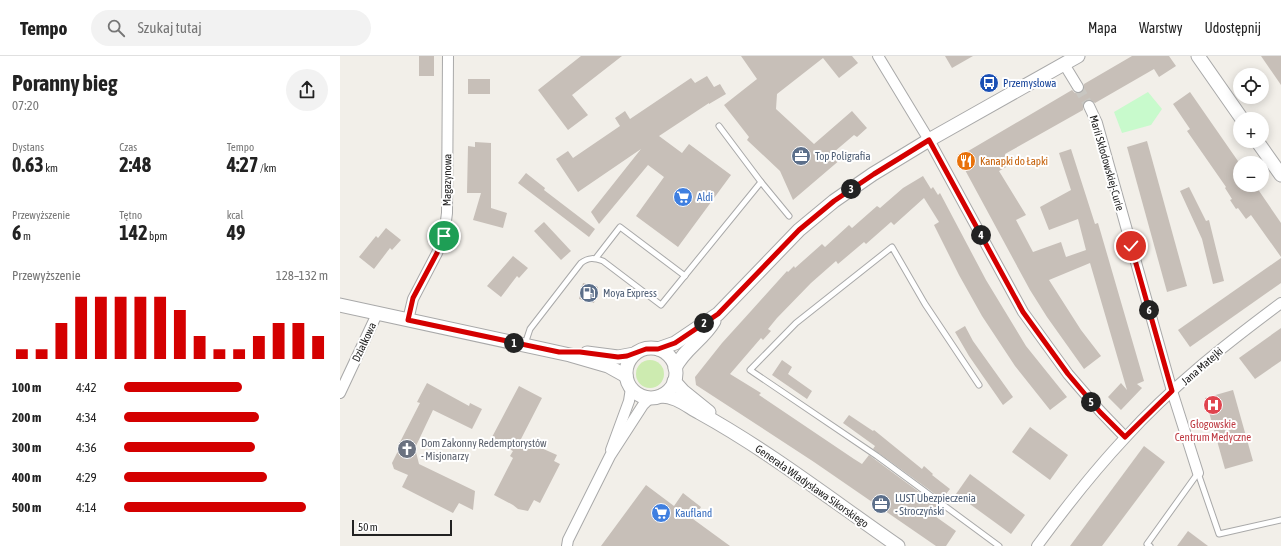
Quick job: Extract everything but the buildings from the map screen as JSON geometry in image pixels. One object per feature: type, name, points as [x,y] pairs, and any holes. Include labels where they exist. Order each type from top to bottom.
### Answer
[{"type":"street","name":"Magazynowa","points":[[408,320],[413,298],[437,253],[444,236],[447,213],[448,56]]},
{"type":"street","points":[[878,56],[929,140],[1023,312],[1068,374],[1100,412],[1125,437]]},
{"type":"street","points":[[567,546],[568,540],[610,456],[643,405],[671,387],[674,381],[675,368],[680,358],[708,330],[718,314],[799,230],[834,201],[874,174],[929,140],[1077,56]]},
{"type":"street","points":[[1198,56],[1237,112]]},
{"type":"street","points":[[1064,64],[1078,87]]},
{"type":"street","name":"Marii Skłodowskiej-Curie","points":[[1089,106],[1097,123],[1172,391],[1198,473]]},
{"type":"street","points":[[1262,148],[1281,175]]},
{"type":"street","name":"Jana Matejki","points":[[1037,546],[1070,500],[1125,437],[1172,391],[1227,343],[1281,303]]},
{"type":"street","points":[[340,305],[559,352],[600,363],[626,376]]},
{"type":"street","name":"Działkowa","points":[[340,393],[377,314]]},
{"type":"street","points":[[559,352],[580,352],[618,357],[634,354],[646,349],[658,349],[675,343],[718,314]]},
{"type":"street","points":[[658,349],[669,356],[675,368]]},
{"type":"street","points":[[610,456],[612,443],[629,401],[630,388],[626,376],[627,364],[634,354]]},
{"type":"street","name":"Generała Władysława Sikorskiego","points":[[674,381],[683,391],[699,402],[725,426]]},
{"type":"street","points":[[630,388],[639,396],[656,397]]},
{"type":"street","name":"Generała Władysława Sikorskiego","points":[[656,397],[667,396],[678,400],[725,426],[898,546]]},
{"type":"lane","points":[[719,126],[761,182],[789,216]]},
{"type":"lane","points":[[525,345],[530,329],[581,262],[588,258],[596,258],[604,261],[661,305],[761,182]]},
{"type":"lane","points":[[596,258],[620,227],[685,276]]},
{"type":"lane","points":[[979,385],[925,304],[892,247],[796,323],[750,370],[877,456],[999,546]]},
{"type":"lane","points":[[1198,473],[1219,534],[1281,520]]},
{"type":"lane","points":[[1150,546],[1148,544],[1198,473]]},
{"type":"green space","points":[[1148,92],[1162,109],[1151,125],[1122,133],[1114,112]]},
{"type":"green space","points":[[650,360],[660,364],[664,374],[660,384],[650,388],[640,384],[636,374],[640,364]]},
{"type":"tunnel","points":[[1078,87],[1089,106]]},
{"type":"place","name":"Przemysłowa","points":[[989,83]]},
{"type":"place","name":"Top Poligrafia","points":[[801,156]]},
{"type":"place","name":"Kanapki do Łapki","points":[[966,161]]},
{"type":"place","name":"Aldi","points":[[683,197]]},
{"type":"place","name":"Moya Express","points":[[589,293]]},
{"type":"place","name":"Głogowskie Centrum Medyczne","points":[[1213,405]]},
{"type":"place","name":"Dom Zakonny Redemptorystów - Misjonarzy","points":[[407,449]]},
{"type":"place","name":"LUST Ubezpieczenia - Stroczyński","points":[[881,504]]},
{"type":"place","name":"Kaufland","points":[[661,513]]},
{"type":"route","points":[[444,236],[437,253],[413,298],[408,320],[559,352],[580,352],[618,357],[627,356],[646,349],[658,349],[669,346],[718,314],[799,230],[834,201],[929,140],[1023,312],[1068,374],[1100,412],[1125,437],[1172,391],[1131,246]]}]
